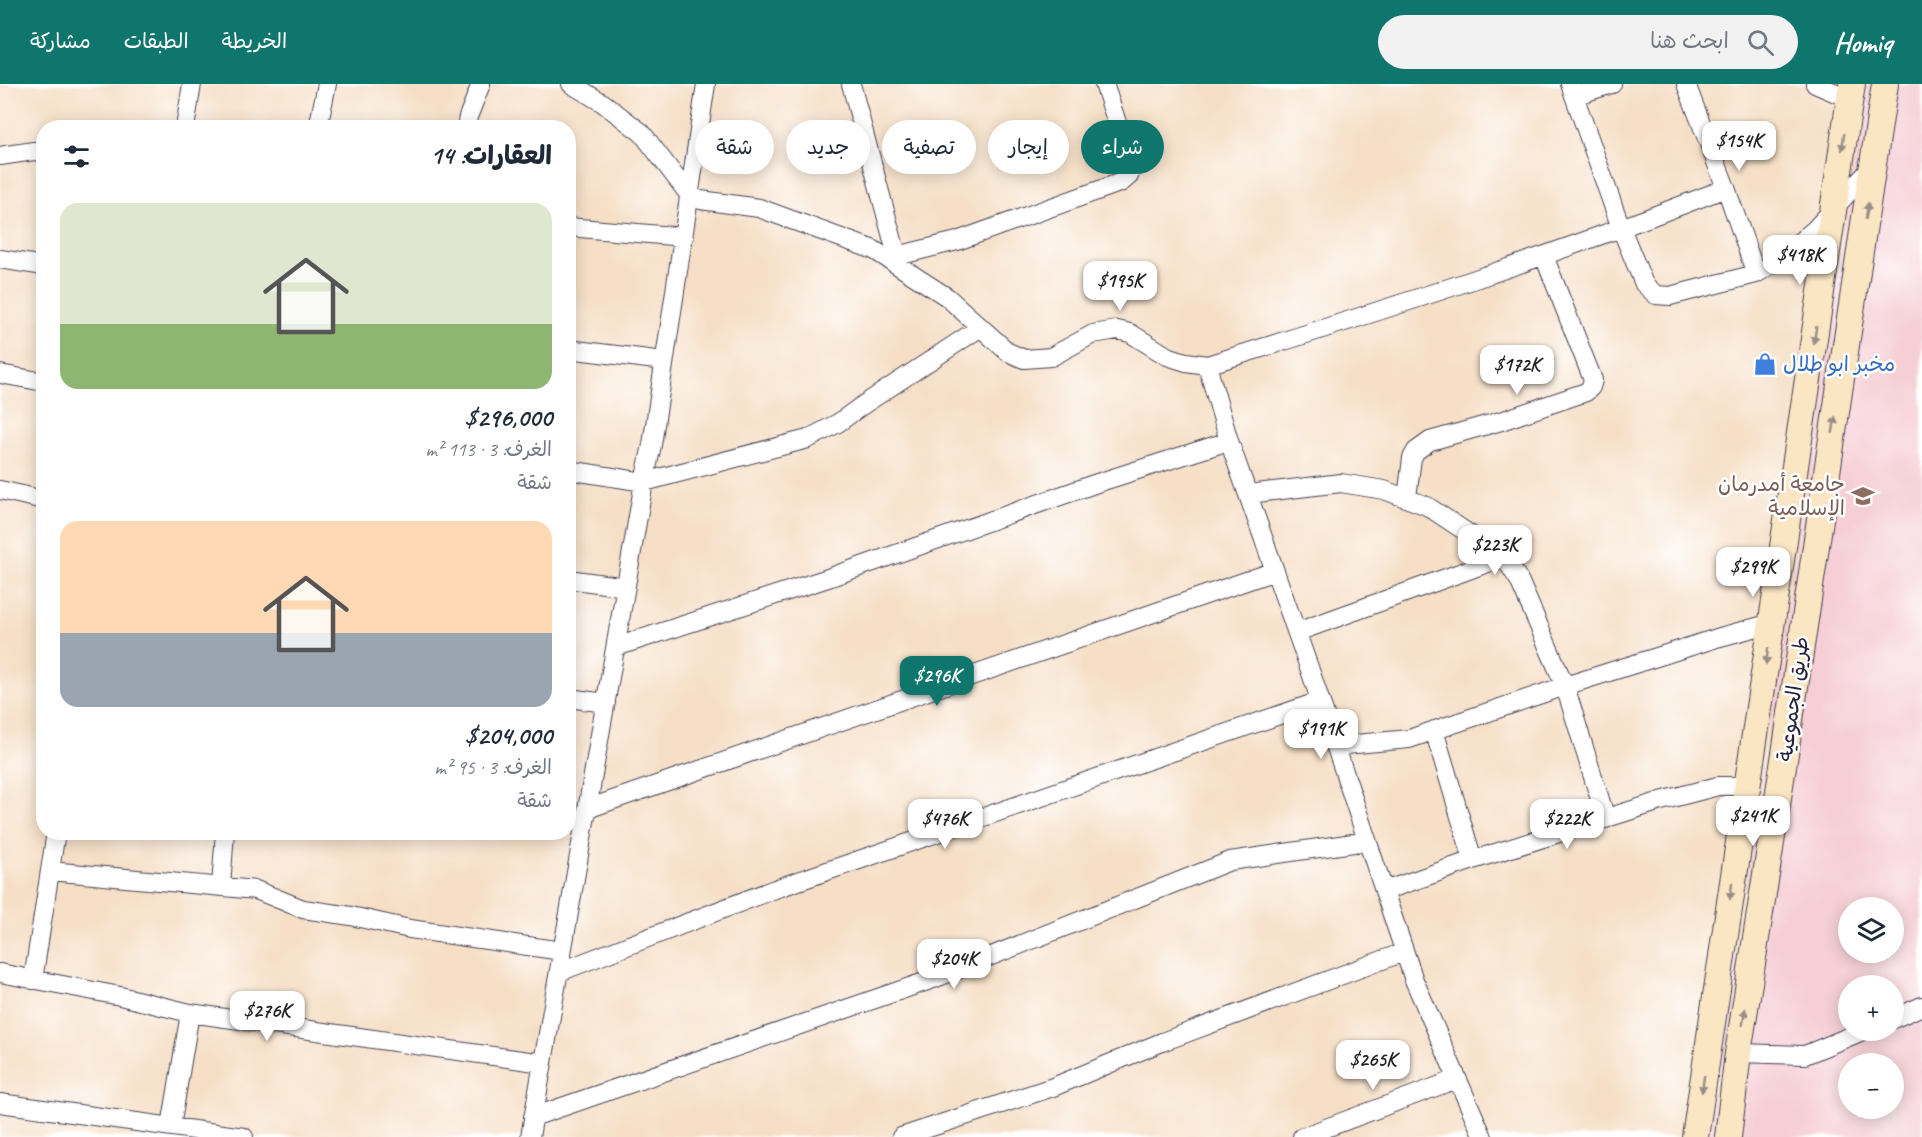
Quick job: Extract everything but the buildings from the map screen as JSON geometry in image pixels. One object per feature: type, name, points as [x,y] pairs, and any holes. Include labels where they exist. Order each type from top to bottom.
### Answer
[{"type":"main road","name":"طريق الجموعية","points":[[1728,1137],[1738,1053],[1875,165],[1885,84]]},
{"type":"main road","points":[[1834,209],[1851,92]]},
{"type":"main road","name":"طريق الجموعية","points":[[1695,1137],[1834,209]]},
{"type":"main road","points":[[1741,823],[1772,828]]},
{"type":"street","points":[[186,120],[192,84]]},
{"type":"street","points":[[320,120],[327,84]]},
{"type":"street","points":[[467,120],[481,84]]},
{"type":"street","points":[[571,84],[603,103],[642,134],[690,196],[701,200],[759,208],[874,250],[899,262],[947,297],[1008,352],[1024,359],[1052,357],[1093,334],[1117,330],[1130,333],[1167,356],[1207,365],[1371,314],[1544,256],[1726,188]]},
{"type":"street","points":[[530,1137],[652,445],[706,84]]},
{"type":"street","points":[[851,84],[899,262]]},
{"type":"street","points":[[899,262],[1122,182],[1130,176],[1132,167],[1104,84]]},
{"type":"street","points":[[1612,84],[1572,90],[1621,228],[1644,284],[1656,295],[1670,296],[1756,274],[1795,246],[1875,165]]},
{"type":"street","points":[[1686,84],[1756,274]]},
{"type":"street","points":[[1815,84],[1851,92]]},
{"type":"street","points":[[0,156],[36,151]]},
{"type":"street","points":[[576,228],[684,237]]},
{"type":"street","points":[[1407,498],[1412,458],[1416,451],[1430,441],[1586,392],[1591,387],[1593,380],[1544,256]]},
{"type":"street","points":[[0,259],[36,265]]},
{"type":"street","points":[[576,471],[644,482],[808,439],[838,423],[981,327]]},
{"type":"street","points":[[576,350],[664,361]]},
{"type":"street","points":[[1207,365],[1230,441],[1414,980],[1483,1137]]},
{"type":"street","points":[[0,374],[36,381]]},
{"type":"street","points":[[616,647],[828,579],[1097,483],[1230,441]]},
{"type":"street","points":[[1248,494],[1341,483],[1384,490],[1427,506],[1504,557],[1519,580],[1565,686],[1606,819]]},
{"type":"street","points":[[0,490],[36,498]]},
{"type":"street","points":[[1297,632],[1504,557]]},
{"type":"street","points":[[587,809],[1275,571]]},
{"type":"street","points":[[576,580],[626,587]]},
{"type":"street","points":[[1335,746],[1409,739],[1565,686],[1772,623]]},
{"type":"street","points":[[576,699],[606,704]]},
{"type":"street","points":[[559,972],[775,889],[1320,700]]},
{"type":"street","points":[[1434,730],[1473,860]]},
{"type":"street","points":[[1384,891],[1473,860],[1661,801],[1718,786],[1747,786]]},
{"type":"street","points":[[33,980],[55,840]]},
{"type":"street","points":[[221,886],[224,840]]},
{"type":"street","points":[[533,1117],[936,978],[1230,861],[1367,841]]},
{"type":"street","points":[[50,872],[256,890],[303,909],[351,916],[410,929],[562,951]]},
{"type":"street","points":[[901,1137],[1053,1087],[1162,1042],[1404,952]]},
{"type":"street","points":[[0,973],[120,996],[190,1013],[543,1063]]},
{"type":"street","points":[[1904,1014],[1922,1006]]},
{"type":"street","points":[[171,1127],[190,1013]]},
{"type":"street","points":[[1738,1053],[1805,1055],[1839,1041]]},
{"type":"street","points":[[1302,1137],[1457,1079]]},
{"type":"street","points":[[0,1103],[244,1137]]},
{"type":"shaded area","name":"جامعة أمدرمان الإسلامية","points":[[1865,84],[1922,84],[1922,1137],[1708,1137]]},
{"type":"place","name":"مخبر ابو طلال","points":[[1765,364]]},
{"type":"place","name":"جامعة أمدرمان الإسلامية","points":[[1863,496]]}]
